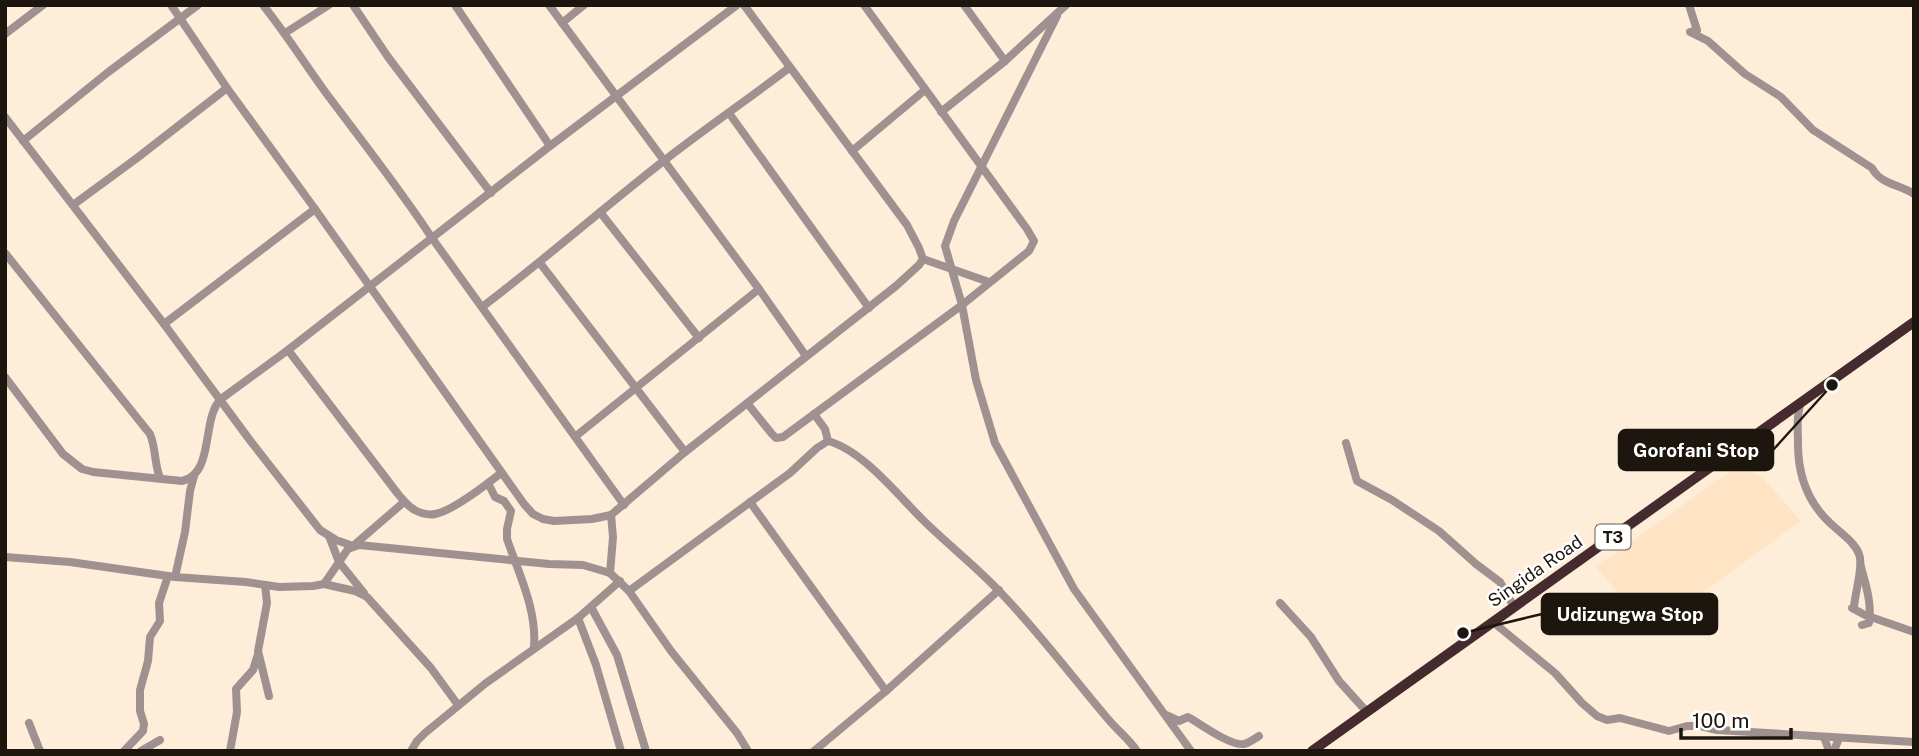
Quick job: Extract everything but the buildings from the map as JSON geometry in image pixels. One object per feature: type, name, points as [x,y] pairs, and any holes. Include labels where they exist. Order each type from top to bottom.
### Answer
[{"type":"highway","name":"Singida Road","points":[[1312,751],[1914,322]]},
{"type":"street","points":[[5,34],[43,5]]},
{"type":"street","points":[[171,5],[227,88],[501,472],[533,514],[542,519],[592,519],[611,515],[685,452],[896,286],[923,259]]},
{"type":"street","points":[[23,141],[107,73],[198,5]]},
{"type":"street","points":[[263,5],[410,205],[624,505]]},
{"type":"street","points":[[285,33],[329,5]]},
{"type":"street","points":[[353,5],[388,57],[491,193]]},
{"type":"street","points":[[455,5],[551,146]]},
{"type":"street","points":[[549,5],[806,356]]},
{"type":"street","points":[[562,23],[584,5]]},
{"type":"street","points":[[124,751],[143,731],[139,704],[150,636],[160,621],[159,603],[172,576],[186,525],[190,491],[202,460],[214,407],[737,5]]},
{"type":"street","points":[[744,5],[907,225],[923,259]]},
{"type":"street","points":[[747,403],[776,438],[783,437],[962,305],[1029,251],[1034,242],[864,5]]},
{"type":"street","points":[[964,5],[1005,61]]},
{"type":"street","points":[[942,112],[1005,61],[1066,5]]},
{"type":"street","points":[[1689,5],[1697,30],[1690,32],[1707,41],[1745,74],[1781,97],[1813,130],[1872,168],[1878,177],[1914,194]]},
{"type":"street","points":[[1057,16],[981,166],[945,246],[962,305],[976,380],[995,443],[1074,589],[1191,751]]},
{"type":"street","points":[[482,307],[664,161],[789,68]]},
{"type":"street","points":[[73,205],[227,88]]},
{"type":"street","points":[[852,151],[925,90]]},
{"type":"street","points":[[729,113],[869,307]]},
{"type":"street","points":[[5,117],[320,530],[353,546],[583,565],[610,573],[629,591],[671,651],[737,733],[748,751]]},
{"type":"street","points":[[164,324],[315,209]]},
{"type":"street","points":[[600,212],[699,338]]},
{"type":"street","points":[[5,253],[150,433],[160,478]]},
{"type":"street","points":[[923,259],[989,282]]},
{"type":"street","points":[[540,263],[685,452]]},
{"type":"street","points":[[576,436],[759,289]]},
{"type":"street","points":[[288,350],[404,502],[420,513],[434,514],[447,509],[501,472]]},
{"type":"street","points":[[5,377],[63,453],[82,469],[182,481],[194,476]]},
{"type":"street","points":[[1801,402],[1796,426],[1800,472],[1811,500],[1820,513],[1856,547],[1861,556],[1852,608],[1914,632]]},
{"type":"street","points":[[814,414],[825,429],[828,441]]},
{"type":"street","points":[[629,591],[790,473],[828,441]]},
{"type":"street","points":[[828,441],[842,446],[873,471],[999,590],[1071,673],[1109,722],[1137,751]]},
{"type":"street","points":[[1346,443],[1357,481],[1439,531],[1500,582],[1514,607]]},
{"type":"street","points":[[488,483],[495,497],[504,501],[511,511],[508,539],[533,615],[534,647]]},
{"type":"street","points":[[324,584],[348,549],[404,502]]},
{"type":"street","points":[[750,502],[886,691]]},
{"type":"street","points":[[610,573],[613,537],[611,515]]},
{"type":"street","points":[[329,536],[339,562],[430,668],[458,705]]},
{"type":"street","points":[[5,557],[70,562],[279,587],[324,584],[355,591],[367,597]]},
{"type":"street","points":[[1860,564],[1869,595],[1870,617],[1869,623],[1861,625]]},
{"type":"street","points":[[411,751],[417,741],[458,705],[534,647],[578,618],[620,581]]},
{"type":"street","points":[[230,751],[237,712],[235,691],[253,670],[267,603],[265,585]]},
{"type":"street","points":[[814,751],[999,590]]},
{"type":"street","points":[[1280,603],[1311,637],[1339,681],[1367,712]]},
{"type":"street","points":[[592,607],[617,655],[646,751]]},
{"type":"street","points":[[578,618],[596,665],[621,751]]},
{"type":"street","points":[[1493,622],[1555,673],[1597,716],[1607,720],[1620,719],[1669,731],[1700,726],[1717,730],[1914,742]]},
{"type":"street","points":[[258,651],[269,696]]},
{"type":"street","points":[[1166,715],[1179,721],[1188,718],[1238,748],[1259,736]]},
{"type":"street","points":[[29,723],[40,751]]},
{"type":"street","points":[[141,751],[160,740],[143,731]]},
{"type":"street","points":[[1824,737],[1829,751]]},
{"type":"street","points":[[1834,751],[1839,738]]},
{"type":"shaded area","points":[[1739,465],[1763,478],[1801,521],[1656,626],[1615,589],[1596,567]]},
{"type":"place","name":"Gorofani Stop","points":[[1832,385]]},
{"type":"place","name":"Udizungwa Stop","points":[[1463,633]]}]
